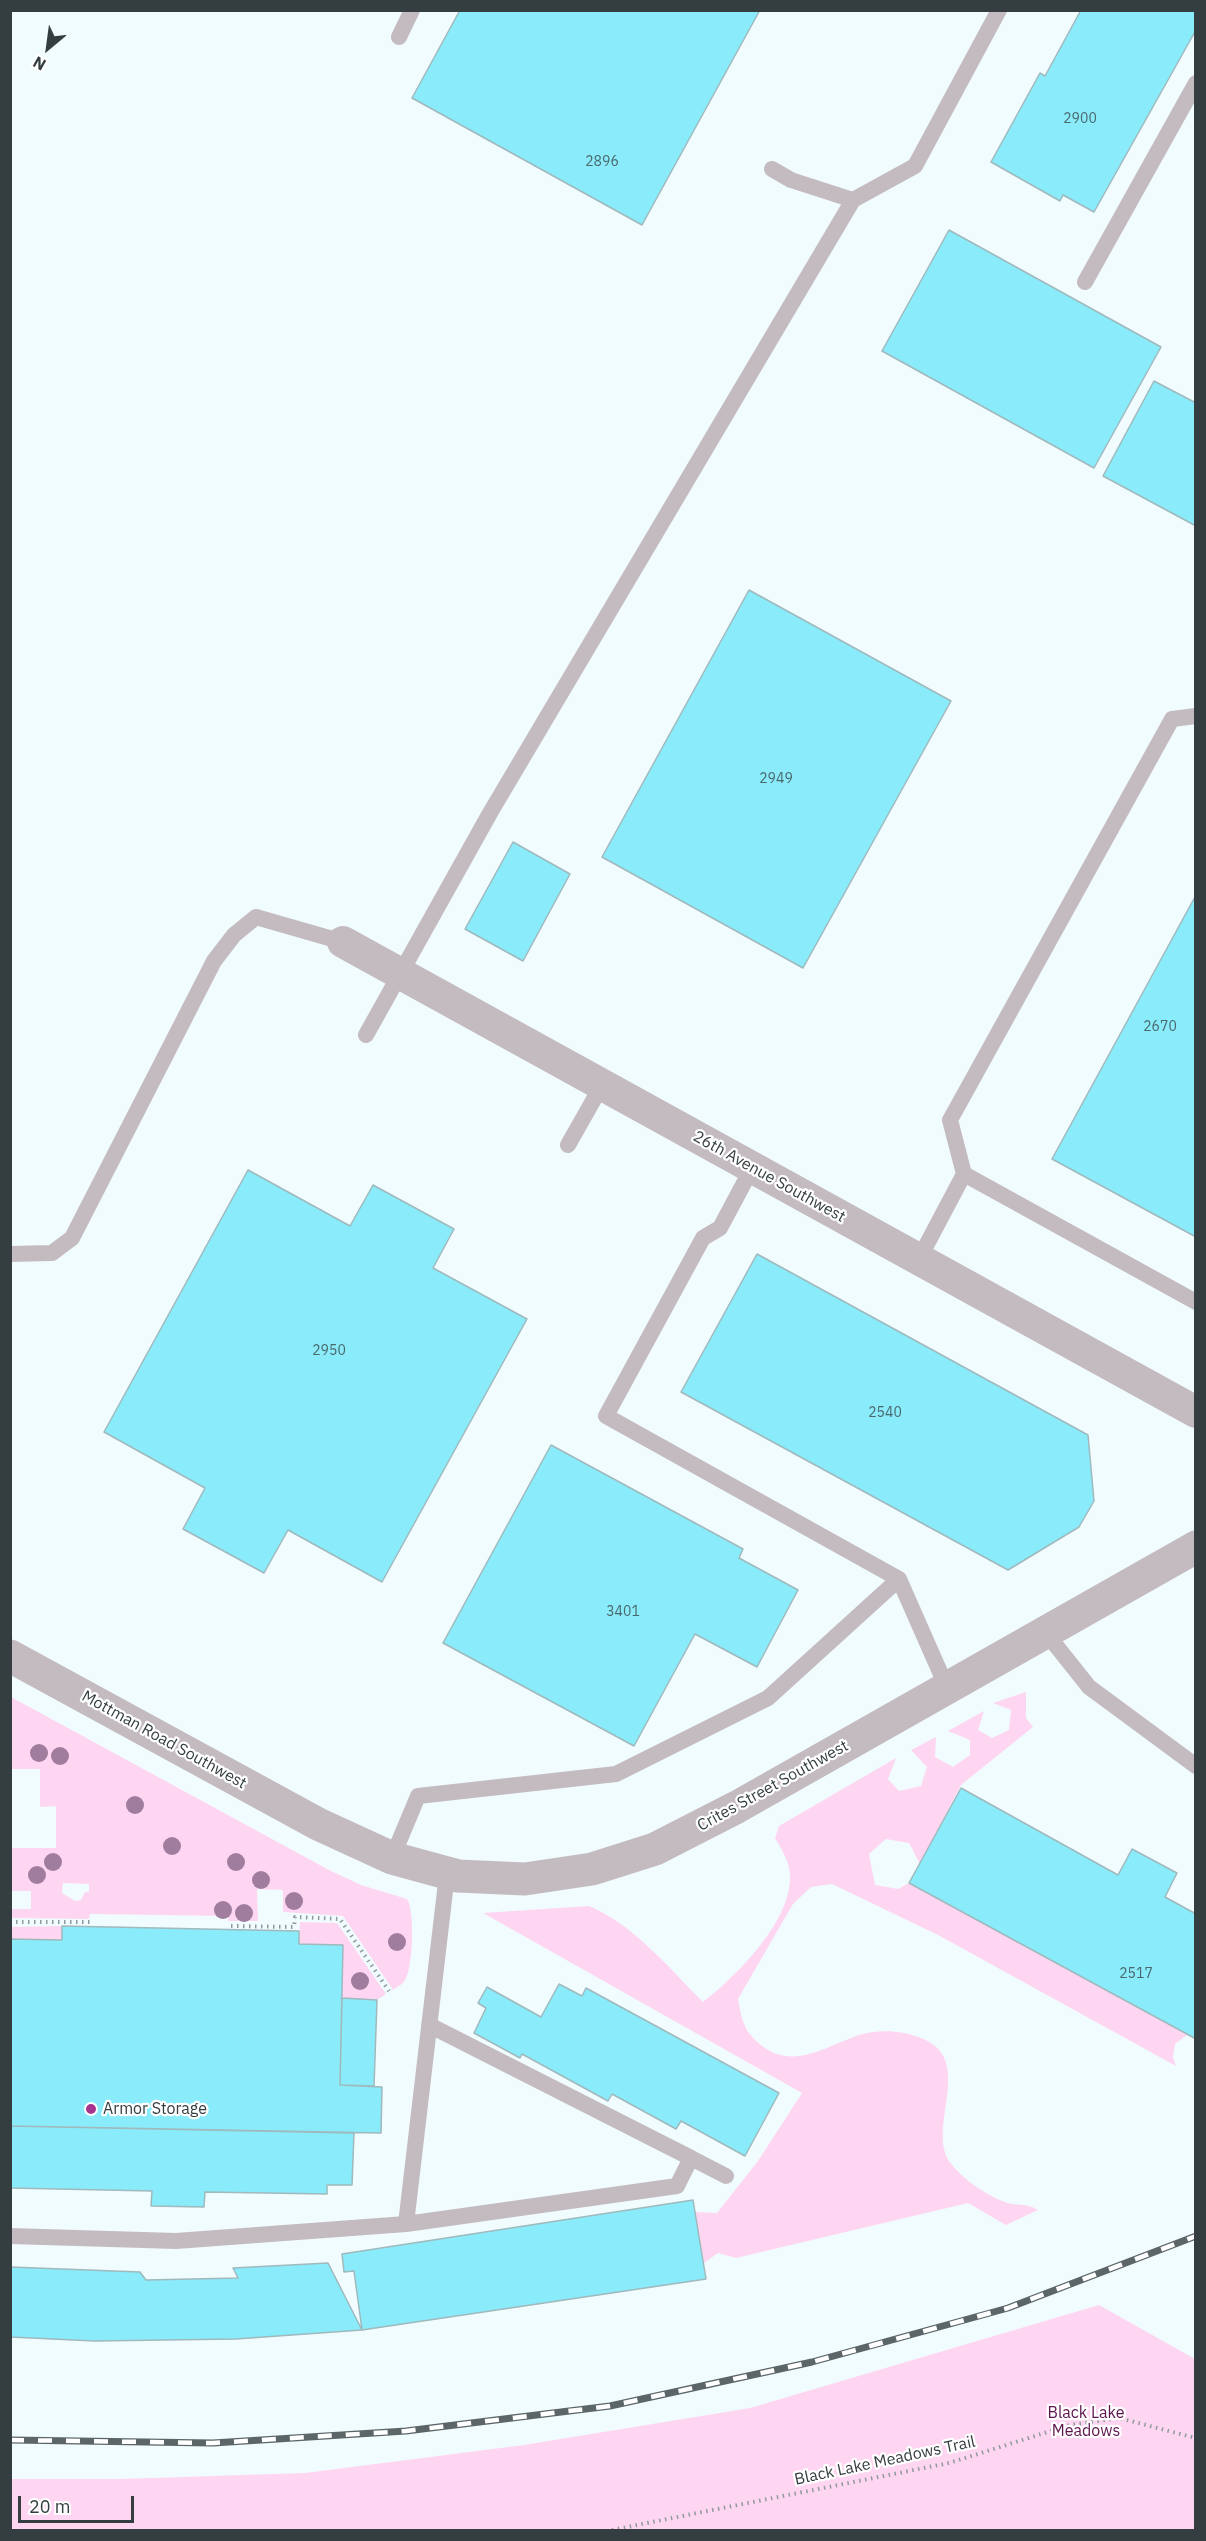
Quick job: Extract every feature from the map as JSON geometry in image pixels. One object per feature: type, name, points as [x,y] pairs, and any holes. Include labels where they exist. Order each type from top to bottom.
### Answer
[{"type":"street","name":"26th Avenue Southwest","points":[[344,942],[1196,1412]]},
{"type":"street","name":"Crites Street Southwest","points":[[318,1824],[392,1858],[447,1874],[525,1879],[592,1869],[655,1849],[737,1807],[1196,1547]]},
{"type":"street","name":"Mottman Road Southwest","points":[[10,1656],[318,1824]]},
{"type":"lane","points":[[399,37],[412,10]]},
{"type":"lane","points":[[366,1035],[490,813],[853,200],[915,166],[999,10]]},
{"type":"lane","points":[[1085,282],[1196,83]]},
{"type":"lane","points":[[772,170],[791,180],[853,200]]},
{"type":"lane","points":[[918,1259],[964,1174],[950,1120],[1172,719],[1196,716]]},
{"type":"lane","points":[[10,1254],[52,1253],[72,1238],[214,961],[234,935],[256,917],[344,942]]},
{"type":"lane","points":[[568,1145],[602,1084]]},
{"type":"lane","points":[[752,1168],[720,1228],[703,1238],[606,1416],[899,1579],[946,1688]]},
{"type":"lane","points":[[964,1174],[1196,1302]]},
{"type":"lane","points":[[392,1858],[418,1797],[616,1774],[768,1698],[899,1579]]},
{"type":"lane","points":[[1046,1633],[1089,1687],[1193,1761]]},
{"type":"lane","points":[[406,2224],[447,1874]]},
{"type":"lane","points":[[429,2025],[726,2176]]},
{"type":"lane","points":[[10,2236],[176,2241],[406,2224],[677,2186],[691,2158]]},
{"type":"path","points":[[231,1926],[294,1926],[295,1917],[340,1919],[389,1991]]},
{"type":"path","points":[[10,1922],[90,1922]]},
{"type":"path","name":"Black Lake Meadows Trail","points":[[612,2530],[949,2463],[1070,2425],[1119,2418],[1196,2438]]},
{"type":"green space","points":[[1026,1692],[1026,1718],[1033,1727],[961,1785],[920,1864],[909,1843],[886,1839],[869,1854],[875,1885],[898,1889],[909,1883],[1187,2035],[1175,2044],[1173,2057],[1176,2066],[938,1935],[832,1884],[811,1887],[793,1904],[738,1999],[743,2021],[753,2038],[777,2054],[802,2056],[863,2034],[892,2032],[921,2038],[937,2048],[945,2061],[948,2077],[943,2130],[944,2146],[949,2161],[984,2192],[1008,2203],[1038,2210],[1006,2225],[968,2203],[736,2258],[718,2253],[704,2263],[695,2212],[717,2213],[758,2161],[802,2093],[483,1913],[589,1906],[621,1924],[636,1936],[703,2002],[731,1978],[759,1947],[781,1912],[788,1894],[790,1872],[775,1838],[779,1826],[896,1758],[888,1779],[899,1791],[921,1786],[927,1767],[911,1750],[936,1737],[935,1757],[953,1767],[970,1755],[970,1740],[948,1731],[984,1711],[978,1730],[992,1738],[1009,1730],[1011,1710],[993,1703]]},
{"type":"green space","points":[[11,1697],[329,1870],[361,1885],[407,1899],[410,1905],[412,1940],[410,1964],[405,1980],[393,1990],[343,1916],[283,1912],[283,1890],[257,1889],[258,1921],[228,1921],[228,1916],[90,1914],[89,1919],[11,1918],[11,1909],[31,1909],[31,1891],[11,1891],[11,1848],[56,1848],[56,1806],[40,1807],[40,1769],[11,1769]],"holes":[[[63,1883],[89,1884],[89,1892],[85,1892],[81,1900],[75,1901],[62,1893]]]},
{"type":"green space","points":[[300,1922],[337,1923],[386,1994],[377,2000],[342,1998],[299,1944]]},
{"type":"green space","points":[[62,1926],[62,1940],[11,1939],[11,1927]]},
{"type":"green space","name":"Black Lake Meadows","points":[[1099,2305],[1195,2359],[1195,2530],[11,2530],[11,2479],[119,2479],[305,2473],[524,2445],[750,2408]]},
{"type":"building","points":[[460,10],[760,10],[642,225],[412,98]]},
{"type":"building","points":[[1081,10],[1196,10],[1196,30],[1094,212],[1063,195],[1060,201],[991,162],[1040,73],[1045,76]]},
{"type":"building","points":[[949,230],[1161,347],[1094,468],[882,351]]},
{"type":"building","points":[[1154,381],[1196,403],[1196,526],[1103,476]]},
{"type":"building","points":[[749,590],[951,701],[803,968],[602,857]]},
{"type":"building","points":[[513,842],[570,874],[523,961],[465,929]]},
{"type":"building","points":[[1196,895],[1196,1237],[1052,1159]]},
{"type":"building","points":[[248,1170],[350,1226],[373,1185],[454,1229],[433,1268],[527,1319],[382,1582],[288,1530],[264,1573],[183,1529],[205,1488],[104,1432]]},
{"type":"building","points":[[757,1254],[1088,1435],[1094,1501],[1079,1527],[1008,1570],[681,1392]]},
{"type":"building","points":[[551,1445],[743,1549],[739,1558],[798,1590],[757,1667],[695,1634],[634,1746],[443,1643]]},
{"type":"building","points":[[961,1788],[1118,1875],[1132,1849],[1177,1873],[1165,1897],[1196,1914],[1196,2039],[909,1883]]},
{"type":"building","points":[[62,1926],[299,1931],[299,1944],[343,1945],[340,2085],[382,2087],[381,2133],[10,2126],[10,1939],[62,1940]]},
{"type":"building","points":[[559,1984],[582,1996],[586,1988],[779,2093],[745,2156],[681,2121],[676,2129],[612,2094],[608,2101],[522,2054],[520,2058],[474,2033],[486,2008],[478,2003],[487,1987],[541,2017]]},
{"type":"building","points":[[342,1998],[377,2000],[374,2086],[340,2085]]},
{"type":"building","points":[[10,2126],[354,2133],[352,2185],[327,2185],[327,2194],[205,2192],[204,2207],[151,2206],[152,2191],[10,2188]]},
{"type":"building","points":[[693,2200],[706,2279],[362,2330],[354,2271],[344,2272],[342,2254]]},
{"type":"building","points":[[328,2263],[362,2330],[236,2339],[95,2341],[10,2337],[10,2267],[140,2272],[146,2280],[238,2278],[233,2268]]},
{"type":"railway","points":[[10,2440],[213,2443],[406,2431],[610,2406],[812,2362],[1008,2308],[1196,2236]]},
{"type":"place","name":"Armor Storage","points":[[91,2109]]}]
